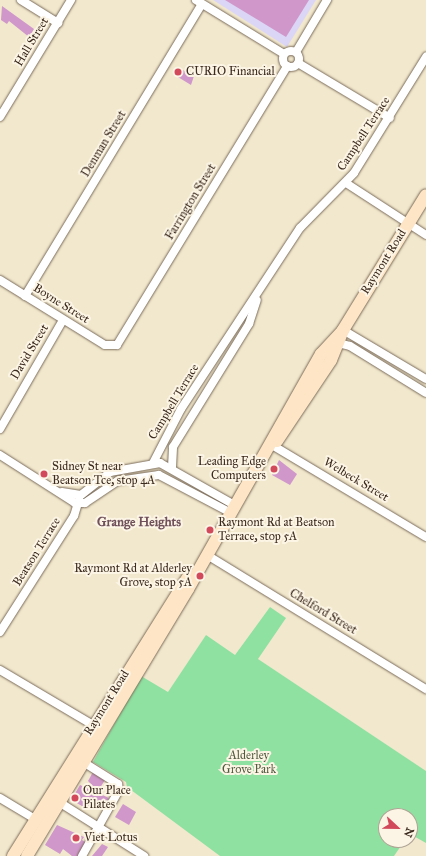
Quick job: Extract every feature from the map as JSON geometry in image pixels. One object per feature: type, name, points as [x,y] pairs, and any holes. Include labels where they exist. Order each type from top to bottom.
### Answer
[{"type":"main road","name":"Raymont Road","points":[[272,445],[285,431],[338,343],[343,330],[426,195]]},
{"type":"main road","name":"Raymont Road","points":[[13,856],[35,819],[98,727],[207,555],[272,445],[278,428],[321,354],[343,330]]},
{"type":"main road","name":"Raymont Road","points":[[27,856],[83,762],[98,727]]},
{"type":"street","points":[[21,0],[58,23]]},
{"type":"street","name":"Hall Street","points":[[0,117],[71,0]]},
{"type":"street","points":[[298,63],[296,52],[327,0]]},
{"type":"street","points":[[199,2],[284,54],[296,52]]},
{"type":"street","name":"Denman Street","points":[[25,296],[199,2]]},
{"type":"street","points":[[284,54],[287,66],[298,63],[390,118]]},
{"type":"street","name":"Campbell Terrace","points":[[153,463],[163,442],[225,342],[259,295],[302,225],[346,183],[390,118],[426,57]]},
{"type":"street","name":"Farrington Street","points":[[111,347],[121,340],[287,66]]},
{"type":"street","points":[[346,183],[426,235]]},
{"type":"street","name":"Boyne Street","points":[[0,280],[63,320],[111,347]]},
{"type":"street","name":"Campbell Terrace","points":[[172,466],[174,445],[248,324],[259,295]]},
{"type":"street","name":"David Street","points":[[0,429],[2,419],[63,320]]},
{"type":"street","points":[[343,330],[426,379]]},
{"type":"street","points":[[338,343],[350,346],[426,393]]},
{"type":"street","points":[[163,442],[174,445]]},
{"type":"street","name":"Welbeck Street","points":[[272,445],[426,537]]},
{"type":"street","points":[[0,455],[78,504]]},
{"type":"street","points":[[59,491],[80,495],[110,472],[153,463],[172,466],[233,510]]},
{"type":"street","name":"Beatson Terrace","points":[[78,504],[118,481],[148,476],[166,476],[233,510]]},
{"type":"street","points":[[191,490],[196,482]]},
{"type":"street","name":"Beatson Terrace","points":[[0,632],[78,504],[80,495]]},
{"type":"street","name":"Chelford Street","points":[[207,555],[426,689]]},
{"type":"street","points":[[0,670],[98,727]]},
{"type":"street","points":[[82,856],[99,828],[119,787],[83,762]]},
{"type":"street","points":[[0,798],[35,819]]},
{"type":"street","points":[[58,802],[144,856]]},
{"type":"shaded area","points":[[213,0],[316,0],[287,47]]},
{"type":"green space","name":"Alderley Grove Park","points":[[270,607],[286,618],[258,659],[426,771],[426,843],[418,838],[418,808],[378,808],[378,848],[400,848],[394,856],[220,856],[127,787],[126,782],[93,762],[141,676],[168,692],[206,635],[235,655]]},
{"type":"building","points":[[225,0],[309,0],[286,37]]},
{"type":"building","points":[[2,6],[34,29],[29,37],[9,21],[7,24],[1,20]]},
{"type":"building","points":[[177,67],[194,76],[191,85],[173,74]]},
{"type":"building","points":[[279,460],[297,474],[290,485],[272,475]]},
{"type":"building","points":[[93,772],[105,780],[98,791],[88,781]]},
{"type":"building","points":[[80,785],[109,798],[102,810],[93,809],[95,806],[91,803],[87,809],[75,802],[73,797]]},
{"type":"building","points":[[123,804],[136,812],[129,825],[115,817]]},
{"type":"building","points":[[57,825],[84,837],[82,840],[87,843],[79,856],[72,856],[63,849],[60,854],[45,845]]},
{"type":"building","points":[[102,844],[108,847],[102,856],[92,856]]},
{"type":"place","name":"CURIO Financial","points":[[178,72]]},
{"type":"place","name":"Leading Edge Computers","points":[[274,469]]},
{"type":"place","name":"Sidney St near Beatson Tce, stop 4A","points":[[44,474]]},
{"type":"place","name":"Raymont Rd at Beatson Terrace, stop 5A","points":[[210,530]]},
{"type":"place","name":"Raymont Rd at Alderley Grove, stop 5A","points":[[200,576]]},
{"type":"place","name":"Our Place Pilates","points":[[75,798]]},
{"type":"place","name":"Viet Lotus","points":[[76,838]]},
{"type":"district","name":"Grange Heights","points":[[139,522]]}]
